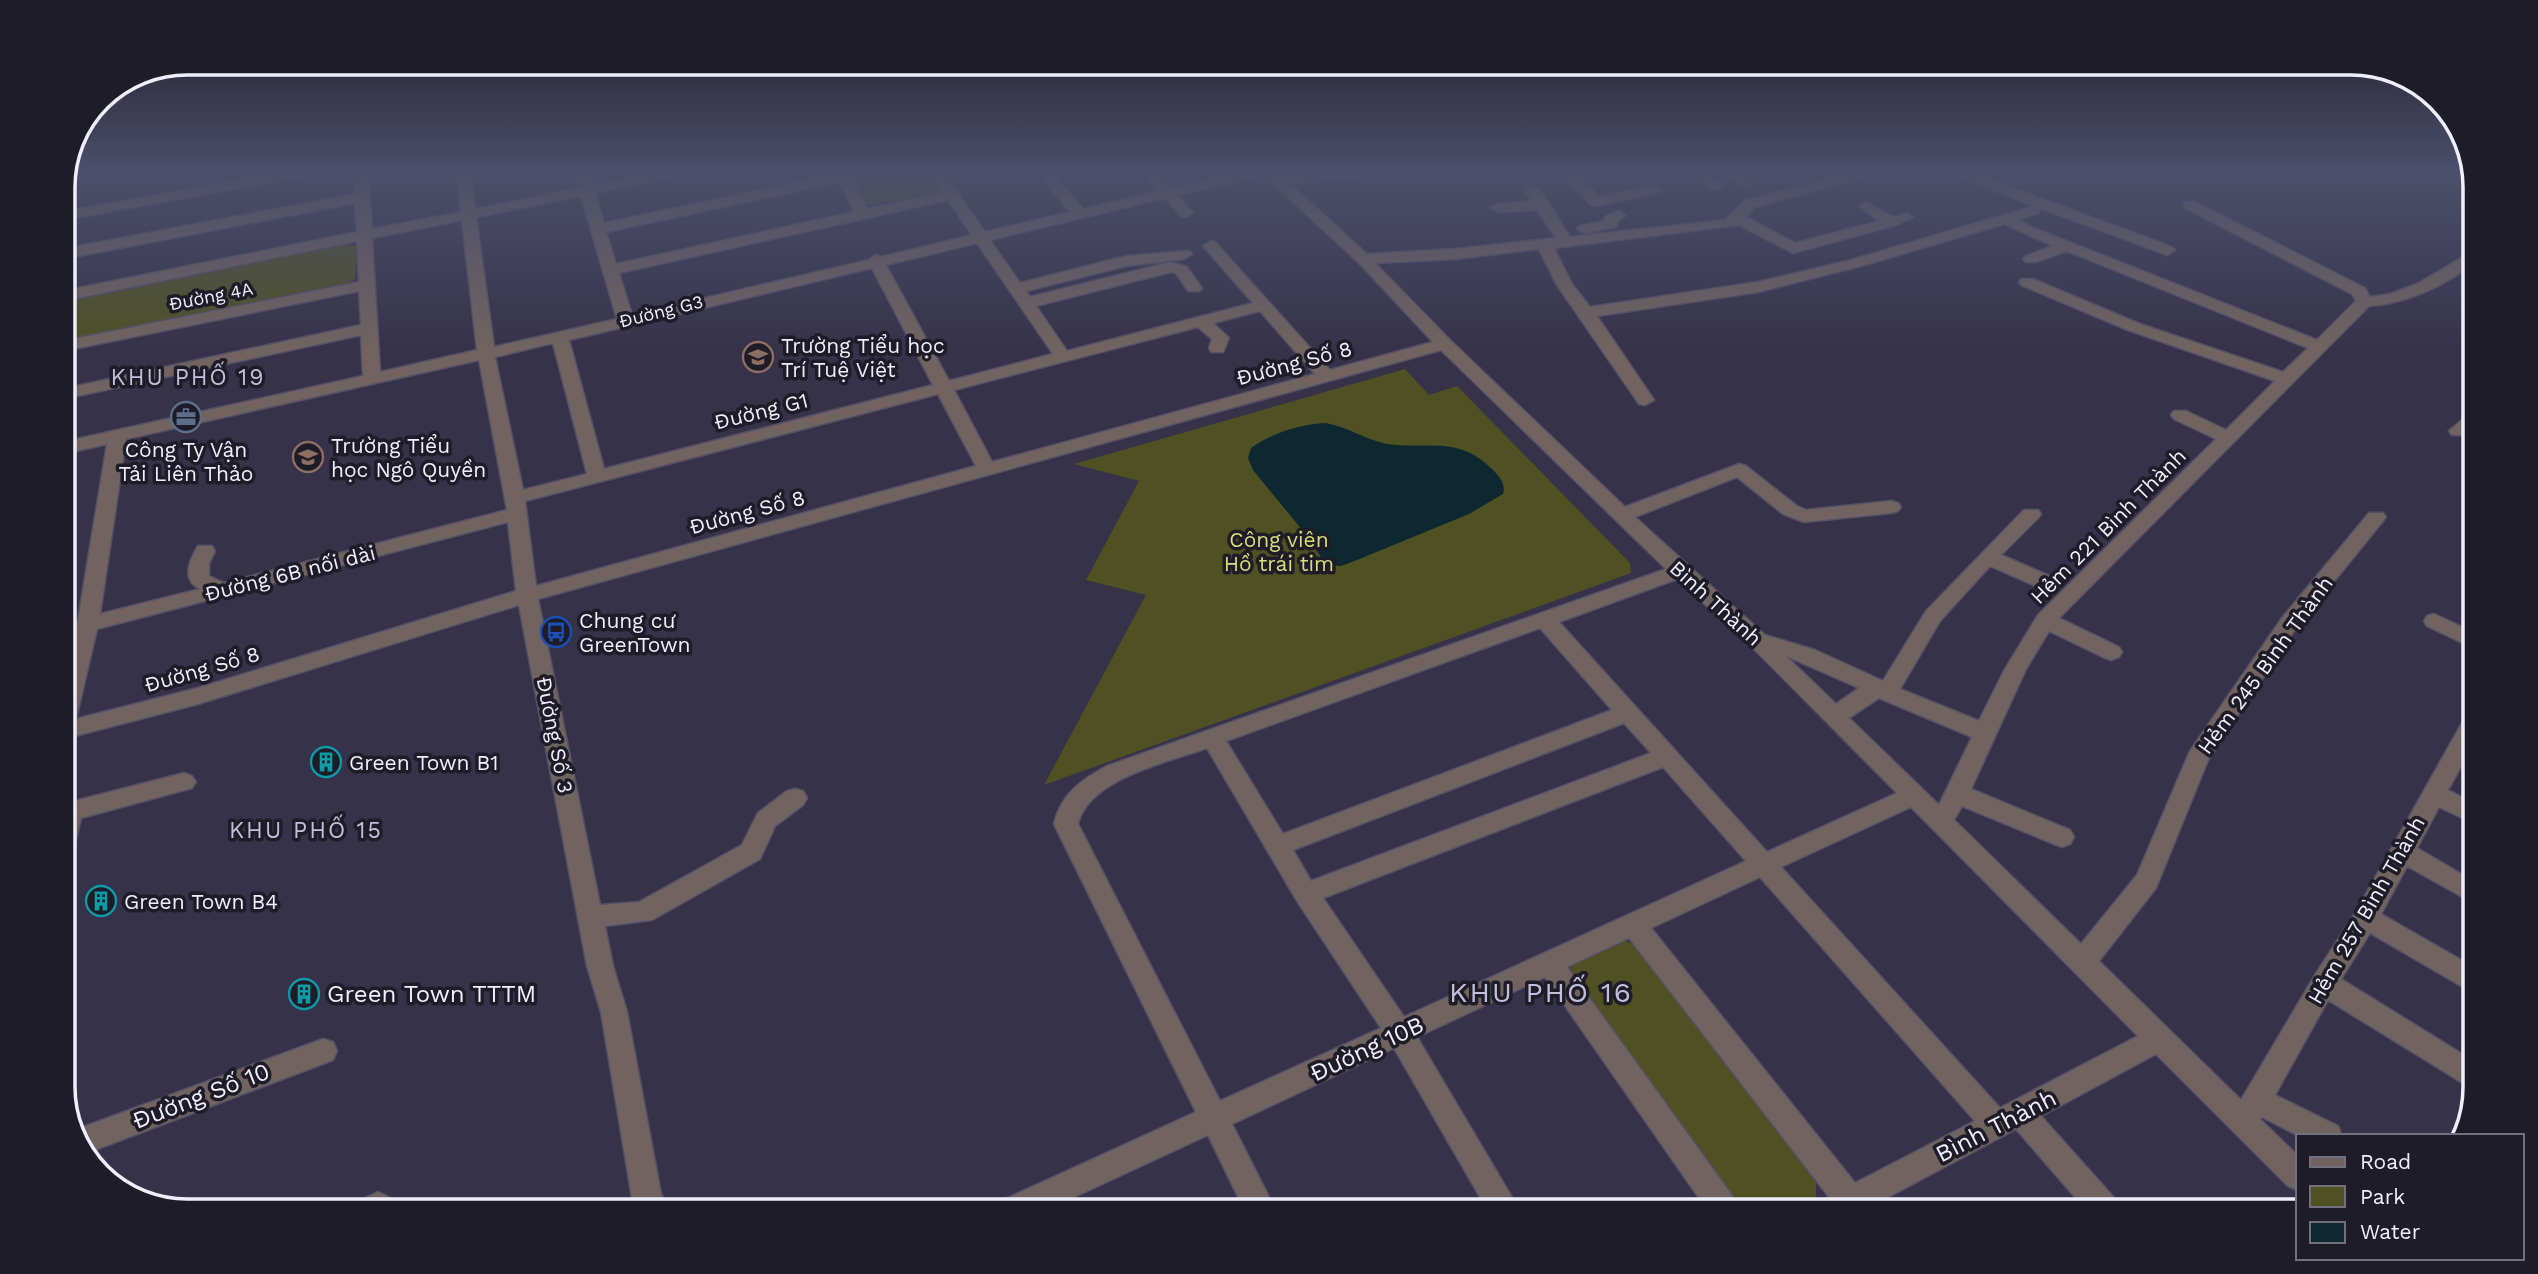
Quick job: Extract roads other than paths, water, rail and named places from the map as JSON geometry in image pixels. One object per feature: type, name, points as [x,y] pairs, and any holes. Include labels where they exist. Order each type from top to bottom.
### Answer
[{"type":"street","points":[[75,252],[181,231]]},
{"type":"street","points":[[364,231],[372,377]]},
{"type":"street","points":[[75,294],[382,231]]},
{"type":"street","name":"Đường Số 3","points":[[469,231],[486,353],[516,506],[527,595],[600,966],[614,1013],[648,1199]]},
{"type":"street","points":[[599,231],[625,320]]},
{"type":"street","points":[[610,270],[783,231]]},
{"type":"street","points":[[977,231],[1063,357]]},
{"type":"street","name":"Đường G3","points":[[75,446],[559,337],[999,231]]},
{"type":"street","name":"Bình Thành","points":[[1337,231],[1444,344],[1680,571],[1759,641],[2159,1040],[2250,1111],[2296,1173]]},
{"type":"street","points":[[1560,231],[1564,238]]},
{"type":"street","points":[[1363,259],[1545,245],[1588,231]]},
{"type":"street","points":[[1564,238],[1635,231]]},
{"type":"street","points":[[1762,231],[1793,248],[1858,231]]},
{"type":"street","points":[[1586,313],[1758,287],[1856,263],[1960,231]]},
{"type":"street","points":[[2030,231],[2318,346]]},
{"type":"street","points":[[2107,231],[2162,253],[2143,276]]},
{"type":"street","points":[[2242,231],[2359,291],[2364,302],[2380,301],[2410,292],[2463,264]]},
{"type":"street","points":[[1545,245],[1565,285],[1645,400]]},
{"type":"street","points":[[1211,246],[1261,306],[1328,377]]},
{"type":"street","points":[[2031,259],[2067,246]]},
{"type":"street","points":[[1016,289],[1126,261],[1184,254]]},
{"type":"street","points":[[876,260],[987,470]]},
{"type":"street","points":[[1027,303],[1171,267],[1182,270],[1194,288]]},
{"type":"street","points":[[2026,282],[2134,327],[2286,379]]},
{"type":"street","name":"Đường 4A","points":[[75,344],[367,285]]},
{"type":"street","name":"Hẻm 221 Bình Thành","points":[[1941,823],[1958,794],[2027,645],[2045,620],[2364,302]]},
{"type":"street","name":"Đường G1","points":[[516,506],[597,477],[1261,306]]},
{"type":"street","points":[[1201,321],[1221,338],[1217,348]]},
{"type":"street","points":[[75,391],[369,328]]},
{"type":"street","points":[[559,337],[597,477]]},
{"type":"street","name":"Đường Số 8","points":[[75,726],[198,696],[527,595],[1444,344]]},
{"type":"street","points":[[2180,415],[2227,437]]},
{"type":"street","points":[[2458,431],[2463,427]]},
{"type":"street","points":[[75,679],[88,625],[117,437]]},
{"type":"street","points":[[1622,515],[1739,470],[1790,510],[1804,516],[1891,507]]},
{"type":"street","name":"Đường 6B nối dài","points":[[75,628],[222,590],[516,506]]},
{"type":"street","points":[[1834,717],[1882,690],[1933,616],[2031,514]]},
{"type":"street","name":"Hẻm 245 Bình Thành","points":[[2082,963],[2147,881],[2197,757],[2289,624],[2376,517]]},
{"type":"street","points":[[205,551],[199,563],[199,580],[222,590]]},
{"type":"street","points":[[1987,557],[2045,582]]},
{"type":"street","points":[[1255,1199],[1066,824],[1068,809],[1086,789],[1115,772],[1680,571]]},
{"type":"street","points":[[1544,619],[1765,863],[2009,1119],[2094,1199]]},
{"type":"street","points":[[2045,620],[2111,652]]},
{"type":"street","points":[[2434,621],[2463,636]]},
{"type":"street","points":[[1759,641],[1811,657],[1986,733]]},
{"type":"street","points":[[1277,846],[1628,713]]},
{"type":"street","points":[[1212,737],[1306,894],[1400,1034],[1498,1199]]},
{"type":"street","name":"Hẻm 257 Bình Thành","points":[[2250,1111],[2324,983],[2366,918],[2433,793],[2463,748]]},
{"type":"street","points":[[1306,894],[1668,756]]},
{"type":"street","points":[[75,810],[184,782]]},
{"type":"street","points":[[2433,793],[2463,809]]},
{"type":"street","points":[[1958,794],[2062,837]]},
{"type":"street","name":"Đường 10B","points":[[1037,1199],[1913,796]]},
{"type":"street","points":[[591,916],[643,912],[751,852],[766,820],[795,798]]},
{"type":"street","points":[[2401,851],[2463,887]]},
{"type":"street","points":[[2366,918],[2463,975]]},
{"type":"street","points":[[1633,924],[1837,1199]]},
{"type":"street","points":[[1549,962],[1717,1199]]},
{"type":"street","points":[[2324,983],[2463,1070]]},
{"type":"street","name":"Bình Thành","points":[[1855,1199],[2159,1040]]},
{"type":"street","name":"Đường Số 10","points":[[88,1139],[323,1051]]},
{"type":"street","points":[[2250,1111],[2322,1134]]},
{"type":"water","points":[[1326,423],[1387,444],[1443,446],[1468,452],[1494,471],[1503,484],[1503,494],[1469,514],[1357,560],[1341,566],[1327,565],[1253,470],[1248,458],[1251,448],[1268,438],[1297,427]]},
{"type":"place","name":"Trường Tiểu học Trí Tuệ Việt","points":[[758,357]]},
{"type":"place","name":"Công Ty Vận Tải Liên Thảo","points":[[186,417]]},
{"type":"place","name":"Trường Tiểu học Ngô Quyền","points":[[308,457]]},
{"type":"place","name":"Chung cư GreenTown","points":[[556,632]]},
{"type":"place","name":"Green Town B1","points":[[326,762]]},
{"type":"place","name":"Green Town B4","points":[[101,901]]},
{"type":"place","name":"Green Town TTTM","points":[[304,994]]},
{"type":"district","name":"KHU PHỐ 19","points":[[188,377]]},
{"type":"district","name":"KHU PHỐ 15","points":[[306,830]]},
{"type":"district","name":"KHU PHỐ 16","points":[[1541,992]]},
{"type":"park label","name":"Công viên Hồ trái tim","points":[[1279,551]]}]
